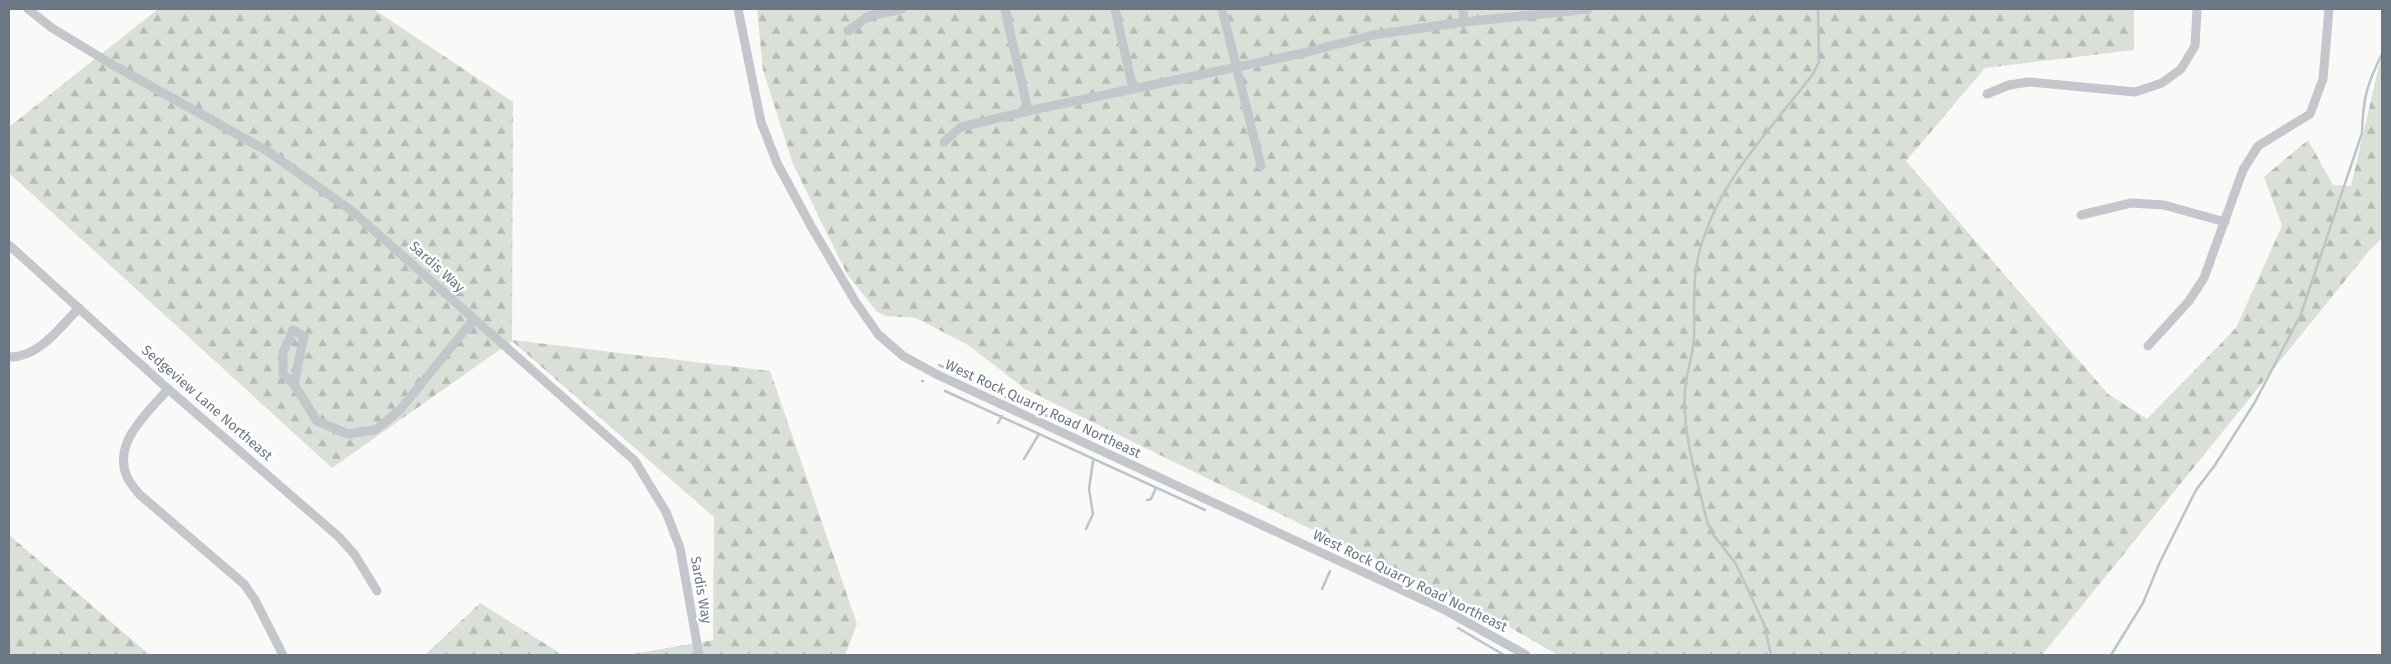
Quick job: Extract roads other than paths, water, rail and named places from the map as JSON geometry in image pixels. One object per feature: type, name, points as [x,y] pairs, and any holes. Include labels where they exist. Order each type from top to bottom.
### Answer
[{"type":"street","name":"Sardis Way","points":[[28,9],[52,28],[113,65],[269,152],[352,211],[635,461],[666,512],[680,548],[698,655]]},
{"type":"street","name":"West Rock Quarry Road Northeast","points":[[738,9],[757,105],[777,163],[855,301],[875,330],[895,350],[945,379],[1445,610],[1526,655]]},
{"type":"street","points":[[848,31],[869,16],[902,9]]},
{"type":"street","points":[[1005,9],[1028,111]]},
{"type":"street","points":[[1115,9],[1133,89]]},
{"type":"street","points":[[1222,9],[1235,68],[1261,166]]},
{"type":"street","points":[[1463,9],[1464,22]]},
{"type":"street","points":[[944,142],[961,127],[1028,111],[1235,68],[1373,35],[1464,22],[1588,9]]},
{"type":"street","points":[[1987,94],[2009,85],[2029,82],[2135,92],[2162,83],[2180,69],[2195,46],[2198,9]]},
{"type":"street","points":[[2148,346],[2188,301],[2204,278],[2243,170],[2258,146],[2310,114],[2323,79],[2329,9]]},
{"type":"street","points":[[2081,215],[2131,203],[2164,205],[2224,222]]},
{"type":"street","name":"Sedgeview Lane Northeast","points":[[9,245],[168,389],[339,536],[355,555],[377,591]]},
{"type":"street","points":[[9,357],[20,357],[35,352],[79,308]]},
{"type":"street","points":[[294,384],[304,336],[293,330],[283,353],[283,374],[294,384],[317,421],[348,434],[374,430],[399,410],[474,320]]},
{"type":"street","points":[[168,389],[130,434],[124,456],[127,477],[139,494],[244,584],[256,600],[283,655]]},
{"type":"waterway","points":[[1771,655],[1764,624],[1736,564],[1712,533],[1707,521],[1688,440],[1685,391],[1694,338],[1695,272],[1704,236],[1715,210],[1744,162],[1813,74],[1819,62],[1818,9]]},
{"type":"waterway","points":[[2111,655],[2143,603],[2159,564],[2196,490],[2215,465],[2255,402],[2301,314],[2362,133],[2363,110],[2367,92],[2382,54]]},
{"type":"waterway","points":[[939,365],[1040,413],[1076,426]]},
{"type":"waterway","points":[[945,391],[1205,510]]},
{"type":"waterway","points":[[998,423],[1002,416]]},
{"type":"waterway","points":[[1024,459],[1039,434]]},
{"type":"waterway","points":[[1086,529],[1093,514],[1089,489],[1093,461]]},
{"type":"waterway","points":[[1147,500],[1151,499],[1156,488]]},
{"type":"waterway","points":[[1322,589],[1330,571]]},
{"type":"waterway","points":[[1458,628],[1504,655]]}]
